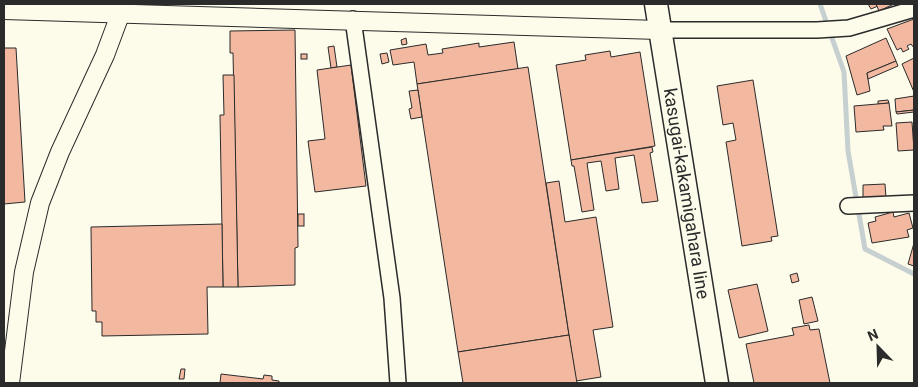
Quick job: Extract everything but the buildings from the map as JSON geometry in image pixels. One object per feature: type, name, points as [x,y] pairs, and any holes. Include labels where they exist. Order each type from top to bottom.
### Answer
[{"type":"main road","name":"kasugai-kakamigahara line","points":[[656,4],[717,383]]},
{"type":"street","points":[[4,10],[123,9],[659,30],[817,30],[849,28],[914,9]]},
{"type":"street","points":[[10,383],[24,272],[40,203],[60,152],[123,9]]},
{"type":"street","points":[[353,19],[392,298],[398,383]]},
{"type":"street","points":[[848,206],[914,203]]},
{"type":"waterway","points":[[820,4],[844,72],[848,151],[865,249],[914,274]]}]
